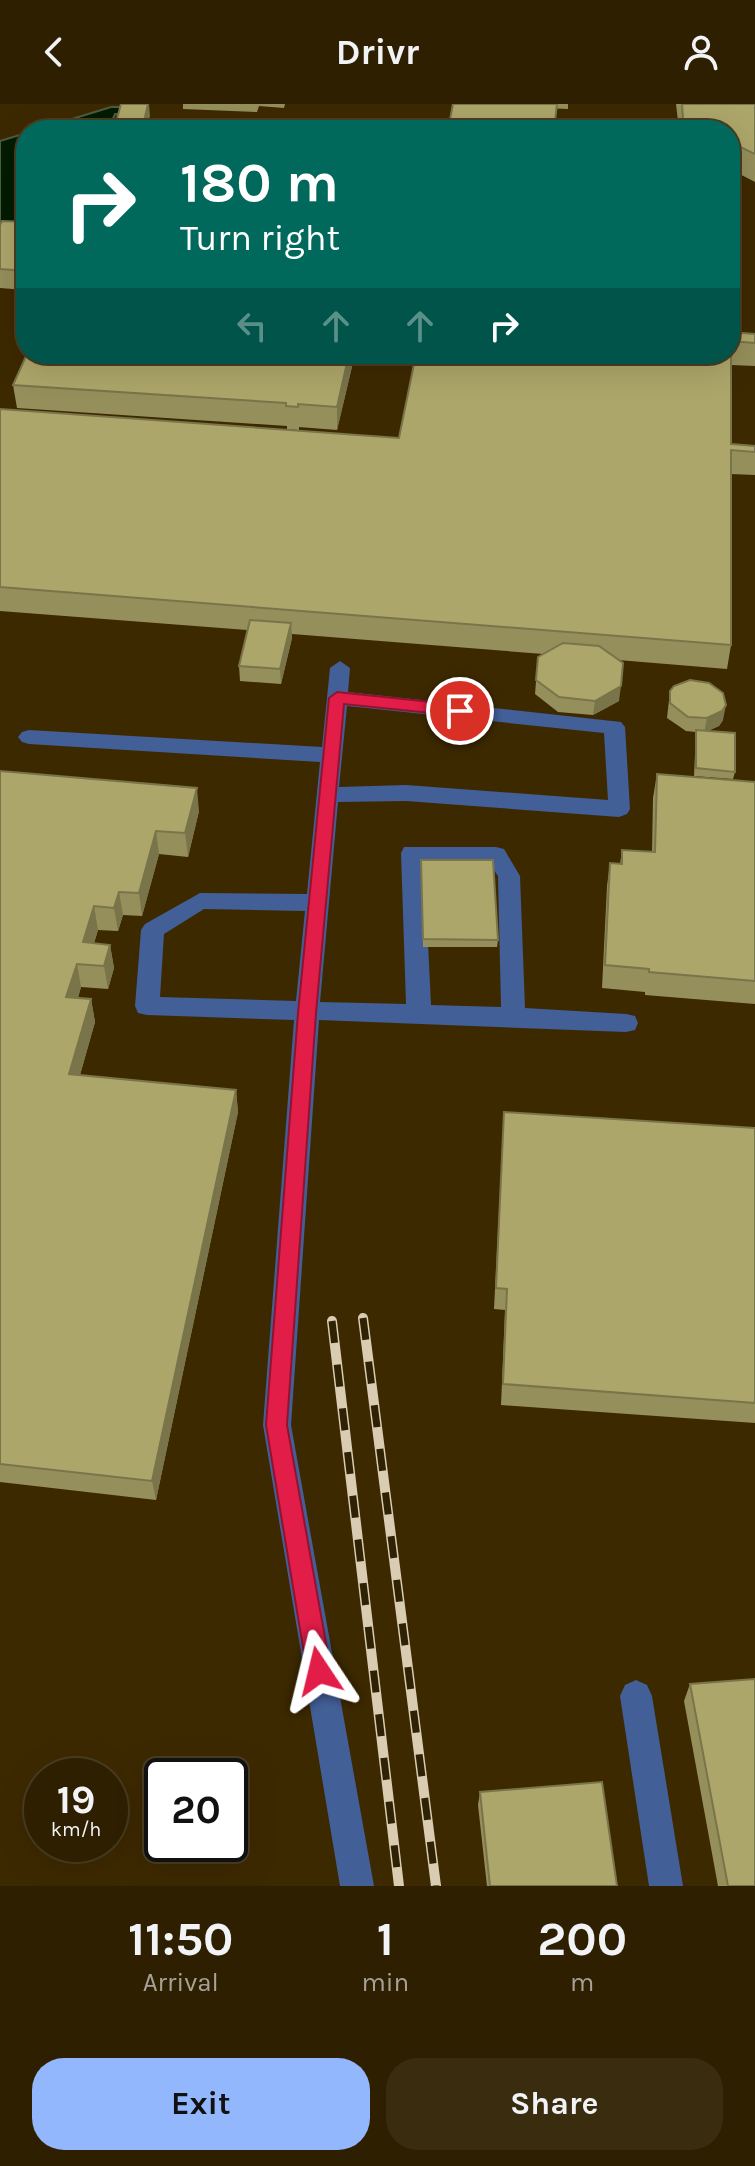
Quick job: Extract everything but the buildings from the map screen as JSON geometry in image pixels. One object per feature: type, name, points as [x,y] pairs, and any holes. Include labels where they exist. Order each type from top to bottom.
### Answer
[{"type":"lane","points":[[340,668],[307,1013],[277,1425],[357,1886]]},
{"type":"lane","points":[[326,795],[406,793],[619,809],[614,727],[337,698]]},
{"type":"lane","points":[[29,737],[330,755]]},
{"type":"lane","points":[[419,1015],[412,853],[496,855],[509,876],[513,1017]]},
{"type":"lane","points":[[318,903],[200,901],[153,930],[147,1006],[626,1023]]},
{"type":"lane","points":[[636,1696],[666,1886]]},
{"type":"shaded area","points":[[111,107],[142,107],[138,115],[115,114],[112,120],[69,120]]},
{"type":"shaded area","points":[[16,136],[16,225],[0,229],[0,141]]},
{"type":"railway","points":[[363,1318],[436,1886]]},
{"type":"railway","points":[[332,1321],[399,1886]]},
{"type":"route","points":[[319,1671],[277,1425],[307,1013],[337,698],[460,711]]}]
